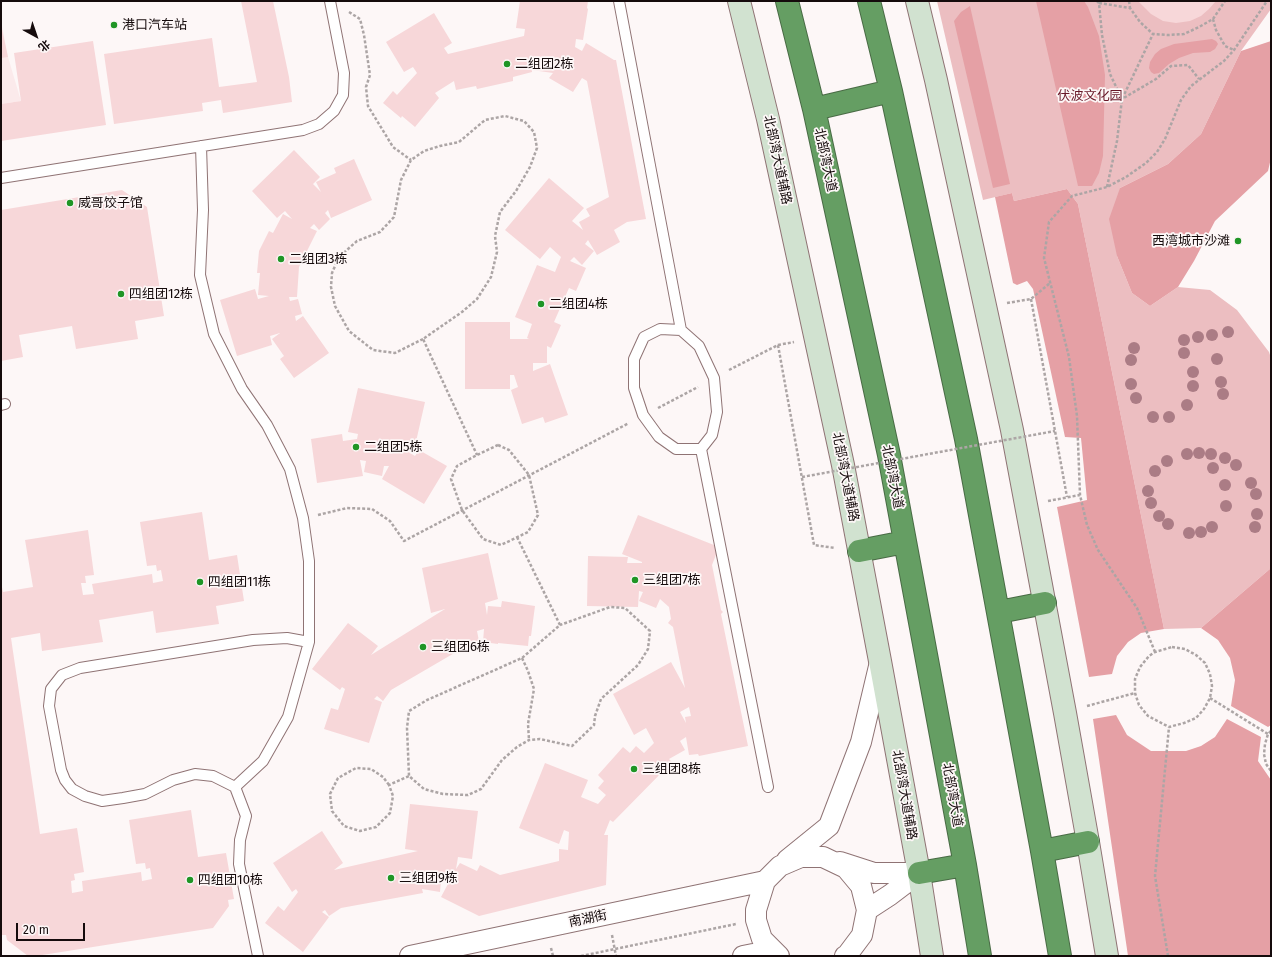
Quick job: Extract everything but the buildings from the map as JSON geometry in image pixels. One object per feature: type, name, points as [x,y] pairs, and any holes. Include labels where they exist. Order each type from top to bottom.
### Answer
[{"type":"highway","name":"北部湾大道","points":[[787,1],[814,109],[887,448],[965,864],[980,956]]},
{"type":"highway","points":[[869,1],[891,91],[964,431],[999,612],[1060,956]]},
{"type":"highway","points":[[814,109],[891,91]]},
{"type":"highway","points":[[859,551],[905,542]]},
{"type":"highway","points":[[999,612],[1044,603]]},
{"type":"highway","points":[[1042,851],[1088,842]]},
{"type":"highway","points":[[919,873],[965,864]]},
{"type":"main road","name":"北部湾大道辅路","points":[[740,1],[768,120],[843,465],[919,873],[932,956]]},
{"type":"main road","points":[[917,1],[936,80],[1012,430],[1065,713],[1107,956]]},
{"type":"street","points":[[779,956],[762,939],[756,920],[756,910],[765,882],[780,866],[829,826],[861,742],[880,660]]},
{"type":"street","points":[[780,866],[801,857],[823,857],[874,873],[919,873]]},
{"type":"street","points":[[823,857],[846,868],[862,886],[867,910],[862,934],[844,956]]},
{"type":"street","points":[[867,910],[919,873]]},
{"type":"street","name":"南湖街","points":[[410,956],[765,882]]},
{"type":"street","points":[[743,956],[753,954],[764,956]]},
{"type":"lane","points":[[1,178],[303,130],[319,124],[334,111],[342,95],[344,73],[330,1]]},
{"type":"lane","points":[[619,1],[681,330],[699,346],[714,378],[717,412],[712,435],[701,449],[768,787]]},
{"type":"lane","points":[[201,146],[203,210],[200,275],[214,334],[242,389],[267,425],[290,469],[303,518],[309,561],[309,642],[288,717],[263,761],[235,787]]},
{"type":"lane","points":[[681,330],[660,329],[644,337],[634,359],[634,388],[643,415],[658,437],[676,449],[701,449]]},
{"type":"lane","points":[[258,956],[239,864],[240,840],[246,816],[235,787],[213,776],[195,774],[173,780],[145,794],[130,797],[102,801],[85,796],[72,789],[65,780],[61,770],[49,706],[51,689],[62,675],[80,668],[253,640],[287,638],[309,642]]},
{"type":"path","points":[[1129,1],[1130,8],[1140,22],[1153,34],[1168,35],[1184,34],[1213,19],[1225,1]]},
{"type":"path","points":[[1155,652],[1137,608],[1098,550],[1087,526],[1080,495],[1077,416],[1069,357],[1044,258],[1049,222],[1072,196],[1107,187],[1126,177],[1146,163],[1157,152],[1165,139],[1181,100],[1191,86],[1224,61],[1234,50],[1267,1]]},
{"type":"path","points":[[1122,99],[1110,74],[1102,34],[1098,2],[1130,8]]},
{"type":"path","points":[[333,12],[347,10],[360,19],[370,75],[366,87],[368,106],[394,147],[411,160]]},
{"type":"path","points":[[1213,19],[1216,30],[1225,46],[1234,50]]},
{"type":"path","points":[[1107,187],[1117,141],[1122,99],[1153,34]]},
{"type":"path","points":[[1122,99],[1156,79],[1171,66],[1188,65],[1200,79]]},
{"type":"path","points":[[505,116],[524,121],[534,132],[537,148],[530,167],[516,191],[500,212],[495,236],[497,252],[491,277],[477,299],[462,312],[423,339],[396,353],[373,350],[349,331],[335,306],[331,287],[332,272],[338,256],[357,242],[380,232],[394,217],[401,180],[411,160],[424,151],[459,142],[485,120],[505,116]]},
{"type":"path","points":[[985,307],[1031,299],[1050,283]]},
{"type":"path","points":[[1031,299],[1067,497]]},
{"type":"path","points":[[303,518],[347,508],[372,509],[390,521],[404,541],[778,345],[816,338]]},
{"type":"path","points":[[423,339],[477,455]]},
{"type":"path","points":[[778,345],[814,545]]},
{"type":"path","points":[[802,478],[1055,431]]},
{"type":"path","points":[[498,445],[509,450],[529,475],[538,515],[528,532],[501,545],[483,539],[462,510],[451,479],[457,466],[498,445]]},
{"type":"path","points":[[1026,505],[1080,495]]},
{"type":"path","points":[[517,537],[560,625]]},
{"type":"path","points":[[610,607],[625,608],[650,632],[648,649],[638,665],[601,699],[595,716],[594,725],[572,746],[540,739],[529,740],[517,747],[502,760],[481,790],[468,795],[442,794],[424,789],[409,776],[407,728],[409,711],[427,700],[522,658],[560,625],[610,607]]},
{"type":"path","points":[[1172,647],[1184,649],[1196,655],[1205,663],[1210,674],[1212,686],[1210,698],[1204,709],[1196,718],[1184,724],[1169,727],[1148,716],[1139,705],[1135,693],[1135,679],[1140,667],[1149,656],[1155,652],[1172,647]]},
{"type":"path","points":[[522,658],[534,689],[528,724],[529,740]]},
{"type":"path","points":[[1065,713],[1135,693]]},
{"type":"path","points":[[1210,698],[1268,734]]},
{"type":"path","points":[[1168,956],[1155,876],[1169,727]]},
{"type":"path","points":[[1271,731],[1268,734],[1264,744],[1266,764],[1271,771]]},
{"type":"path","points":[[356,768],[371,769],[383,777],[390,785],[393,796],[390,813],[376,827],[360,831],[344,826],[332,811],[330,794],[338,778],[356,768]]},
{"type":"path","points":[[390,785],[409,776]]},
{"type":"path","points":[[581,956],[756,920]]},
{"type":"shaded area","points":[[1,21],[8,57],[21,101],[1,104]]},
{"type":"green space","name":"伏波文化园","points":[[937,1],[1271,1],[1271,9],[1241,51],[1201,134],[1168,164],[1120,188],[1117,256],[1132,293],[1150,306],[1178,287],[1210,290],[1237,310],[1269,352],[1271,358],[1271,568],[1201,628],[1164,629],[1078,204],[1067,189],[1014,201],[1012,193],[983,200]]},
{"type":"green space","name":"伏波文化园","points":[[1036,1],[1084,1],[1088,7],[1099,36],[1105,75],[1103,156],[1099,173],[1092,186],[1078,186]]},
{"type":"green space","points":[[970,6],[1010,184],[993,188],[954,21],[961,12]]},
{"type":"green space","points":[[1212,39],[1218,44],[1215,49],[1210,52],[1193,53],[1179,58],[1159,73],[1154,74],[1149,68],[1150,62],[1155,54],[1161,49],[1174,44]]},
{"type":"green space","points":[[1271,41],[1271,158],[1268,171],[1215,221],[1194,261],[1178,287],[1150,306],[1132,293],[1117,256],[1109,219],[1120,188],[1168,164],[1201,134],[1241,51]]},
{"type":"green space","points":[[1067,189],[1078,204],[1164,629],[1141,633],[1128,642],[1117,656],[1112,674],[1089,677],[1057,507],[1087,500],[1081,438],[1065,437],[1033,289],[1027,281],[1017,285],[1013,283],[995,197],[1012,193],[1014,201]]},
{"type":"green space","points":[[1271,568],[1271,725],[1268,727],[1231,706],[1235,680],[1230,658],[1218,640],[1201,628]]},
{"type":"green space","points":[[1116,715],[1127,735],[1151,751],[1186,751],[1201,746],[1215,737],[1227,719],[1261,737],[1258,761],[1271,780],[1271,956],[1128,956],[1093,719]]},
{"type":"place","name":"港口汽车站","points":[[114,25]]},
{"type":"place","name":"二组团2栋","points":[[507,64]]},
{"type":"place","name":"威哥饺子馆","points":[[70,203]]},
{"type":"place","name":"西湾城市沙滩","points":[[1238,241]]},
{"type":"place","name":"二组团3栋","points":[[281,259]]},
{"type":"place","name":"四组团12栋","points":[[121,294]]},
{"type":"place","name":"二组团4栋","points":[[541,304]]},
{"type":"place","name":"二组团5栋","points":[[356,447]]},
{"type":"place","name":"三组团7栋","points":[[635,580]]},
{"type":"place","name":"四组团11栋","points":[[200,582]]},
{"type":"place","name":"三组团6栋","points":[[423,647]]},
{"type":"place","name":"三组团8栋","points":[[634,769]]},
{"type":"place","name":"三组团9栋","points":[[391,878]]},
{"type":"place","name":"四组团10栋","points":[[190,880]]}]
